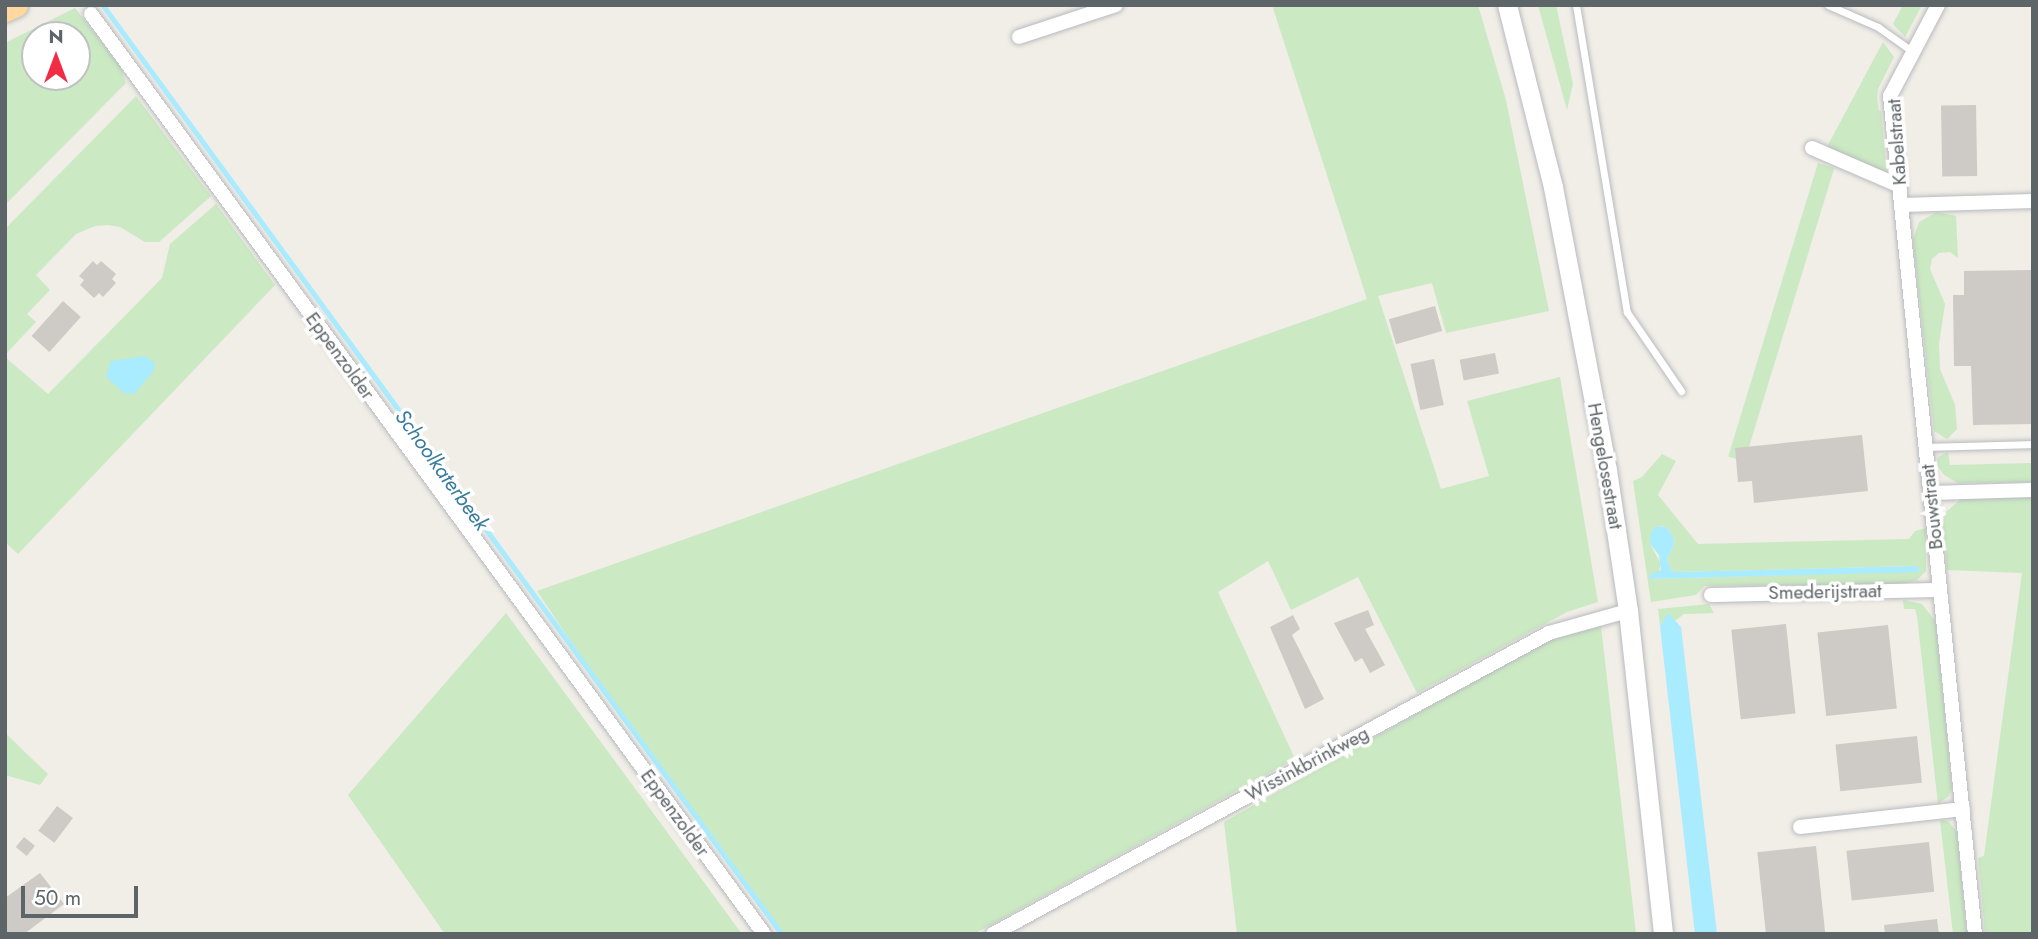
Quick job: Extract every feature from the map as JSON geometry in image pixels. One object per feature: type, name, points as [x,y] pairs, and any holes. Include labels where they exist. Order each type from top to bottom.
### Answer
[{"type":"highway","points":[[5,10],[16,5]]},
{"type":"main road","name":"Hengelosestraat","points":[[1507,5],[1540,134],[1572,279],[1607,470],[1628,611],[1663,934]]},
{"type":"street","points":[[1019,37],[1116,5]]},
{"type":"street","name":"Kabelstraat","points":[[1902,205],[1891,96],[1938,5]]},
{"type":"street","name":"Eppenzolder","points":[[91,14],[764,934]]},
{"type":"street","points":[[1812,148],[1900,186]]},
{"type":"street","points":[[1902,205],[2033,201]]},
{"type":"street","name":"Bouwstraat","points":[[1902,205],[1975,934]]},
{"type":"street","points":[[1930,493],[2033,490]]},
{"type":"street","name":"Smederijstraat","points":[[1711,595],[1940,590]]},
{"type":"street","name":"Wissinkbrinkweg","points":[[993,934],[1549,633],[1628,611]]},
{"type":"street","points":[[1800,827],[1963,809]]},
{"type":"lane","points":[[1576,5],[1627,312],[1682,391]]},
{"type":"lane","points":[[1828,5],[1878,27],[1914,52]]},
{"type":"lane","points":[[1926,447],[2033,444]]},
{"type":"green space","points":[[1272,5],[1478,5],[1506,100],[1549,311],[1446,333],[1432,283],[1378,296],[1441,489],[1489,476],[1467,401],[1560,377],[1598,602],[1567,612],[1417,693],[1358,577],[1291,610],[1268,561],[1218,592],[1295,759],[974,934],[782,934],[591,672],[537,591],[1367,299]]},
{"type":"green space","points":[[1538,5],[1556,5],[1573,84],[1567,110]]},
{"type":"green space","points":[[1903,5],[1922,5],[1905,37],[1893,24]]},
{"type":"green space","points":[[75,8],[85,21],[49,21]]},
{"type":"green space","points":[[91,28],[120,65],[126,83],[5,205],[5,43],[21,35],[21,91],[91,91]]},
{"type":"green space","points":[[1883,42],[1894,57],[1878,89],[1877,99],[1881,111],[1887,175],[1829,150],[1828,145]]},
{"type":"green space","points":[[136,96],[211,196],[159,242],[145,242],[120,227],[108,225],[95,226],[76,234],[36,275],[50,290],[27,314],[36,322],[5,355],[5,229]]},
{"type":"green space","points":[[1818,163],[1834,168],[1744,462],[1728,457]]},
{"type":"green space","points":[[216,204],[275,285],[18,554],[5,542],[5,357],[48,394],[162,278],[170,244]]},
{"type":"green space","points":[[1937,212],[1956,216],[1958,258],[1950,252],[1939,253],[1932,259],[1930,269],[1945,304],[1939,344],[1940,369],[1955,405],[1957,429],[1947,439],[1934,431],[1913,240],[1919,222]]},
{"type":"green space","points":[[1948,452],[1950,465],[2033,463],[2033,482],[1958,483],[1944,475],[1937,465],[1938,457]]},
{"type":"green space","points":[[1662,454],[1676,461],[1658,495],[1698,544],[1909,539],[1915,531],[1926,528],[1926,571],[1917,580],[1904,584],[1704,586],[1696,595],[1651,602],[1633,481],[1642,477]],"holes":[[[1658,526],[1666,527],[1673,536],[1674,544],[1667,559],[1671,570],[1675,572],[1917,566],[1919,571],[1652,579],[1649,575],[1658,573],[1661,564],[1650,544]]]},
{"type":"green space","points":[[2033,497],[2033,934],[1985,934],[1978,858],[1984,856],[2022,573],[1947,570],[1943,521],[1946,512],[1962,498]]},
{"type":"green space","points":[[1903,600],[1922,604],[1936,622],[1952,788],[1949,796],[1938,804],[1917,616],[1915,609],[1904,609]]},
{"type":"green space","points":[[1709,604],[1714,613],[1684,614],[1676,620],[1662,622],[1660,626],[1658,609]]},
{"type":"green space","points":[[506,613],[742,934],[445,934],[348,795]]},
{"type":"green space","points":[[1588,626],[1601,626],[1636,934],[1237,934],[1224,822],[1559,634]]},
{"type":"green space","points":[[5,733],[48,774],[40,785],[5,775]]},
{"type":"green space","points":[[1940,820],[1948,821],[1957,832],[1967,934],[1953,934]]},
{"type":"water","points":[[145,356],[155,363],[153,372],[134,394],[124,393],[106,377],[111,361]]},
{"type":"water","points":[[1657,526],[1666,527],[1673,536],[1674,544],[1667,559],[1671,570],[1675,572],[1918,566],[1919,572],[1650,579],[1649,575],[1661,570],[1659,555],[1650,544],[1651,532]]},
{"type":"water","points":[[1668,613],[1681,627],[1717,934],[1695,934],[1660,626]]},
{"type":"building","points":[[1976,105],[1977,176],[1942,177],[1941,106]]},
{"type":"building","points":[[93,261],[97,265],[101,261],[116,274],[112,279],[116,283],[103,297],[99,293],[94,298],[80,285],[84,280],[79,276]]},
{"type":"building","points":[[2033,270],[2033,424],[1973,425],[1971,366],[1954,366],[1953,295],[1964,295],[1964,271]]},
{"type":"building","points":[[63,301],[81,317],[49,352],[32,336]]},
{"type":"building","points":[[1435,306],[1442,331],[1396,344],[1389,319]]},
{"type":"building","points":[[1495,353],[1499,374],[1464,380],[1460,360]]},
{"type":"building","points":[[1434,359],[1444,405],[1420,410],[1411,364]]},
{"type":"building","points":[[1862,435],[1868,491],[1754,503],[1752,481],[1738,482],[1735,448]]},
{"type":"building","points":[[1368,610],[1374,625],[1365,629],[1385,665],[1370,673],[1362,658],[1355,662],[1334,623]]},
{"type":"building","points":[[1293,615],[1300,629],[1292,635],[1324,699],[1305,709],[1270,627]]},
{"type":"building","points":[[1786,624],[1795,714],[1741,719],[1731,630]]},
{"type":"building","points":[[1888,625],[1897,709],[1826,716],[1817,632]]},
{"type":"building","points":[[1917,736],[1922,783],[1840,791],[1835,745]]},
{"type":"building","points":[[57,806],[73,818],[54,843],[38,831]]},
{"type":"building","points":[[24,837],[35,846],[27,856],[16,847]]},
{"type":"building","points":[[1929,842],[1934,892],[1852,900],[1846,851]]},
{"type":"building","points":[[1816,846],[1825,934],[1766,934],[1757,852]]},
{"type":"building","points":[[40,873],[64,904],[24,934],[5,934],[5,898]]},
{"type":"building","points":[[1937,919],[1939,934],[1885,934],[1884,925]]},
{"type":"waterway","name":"Schoolkaterbeek","points":[[103,5],[782,934]]}]
